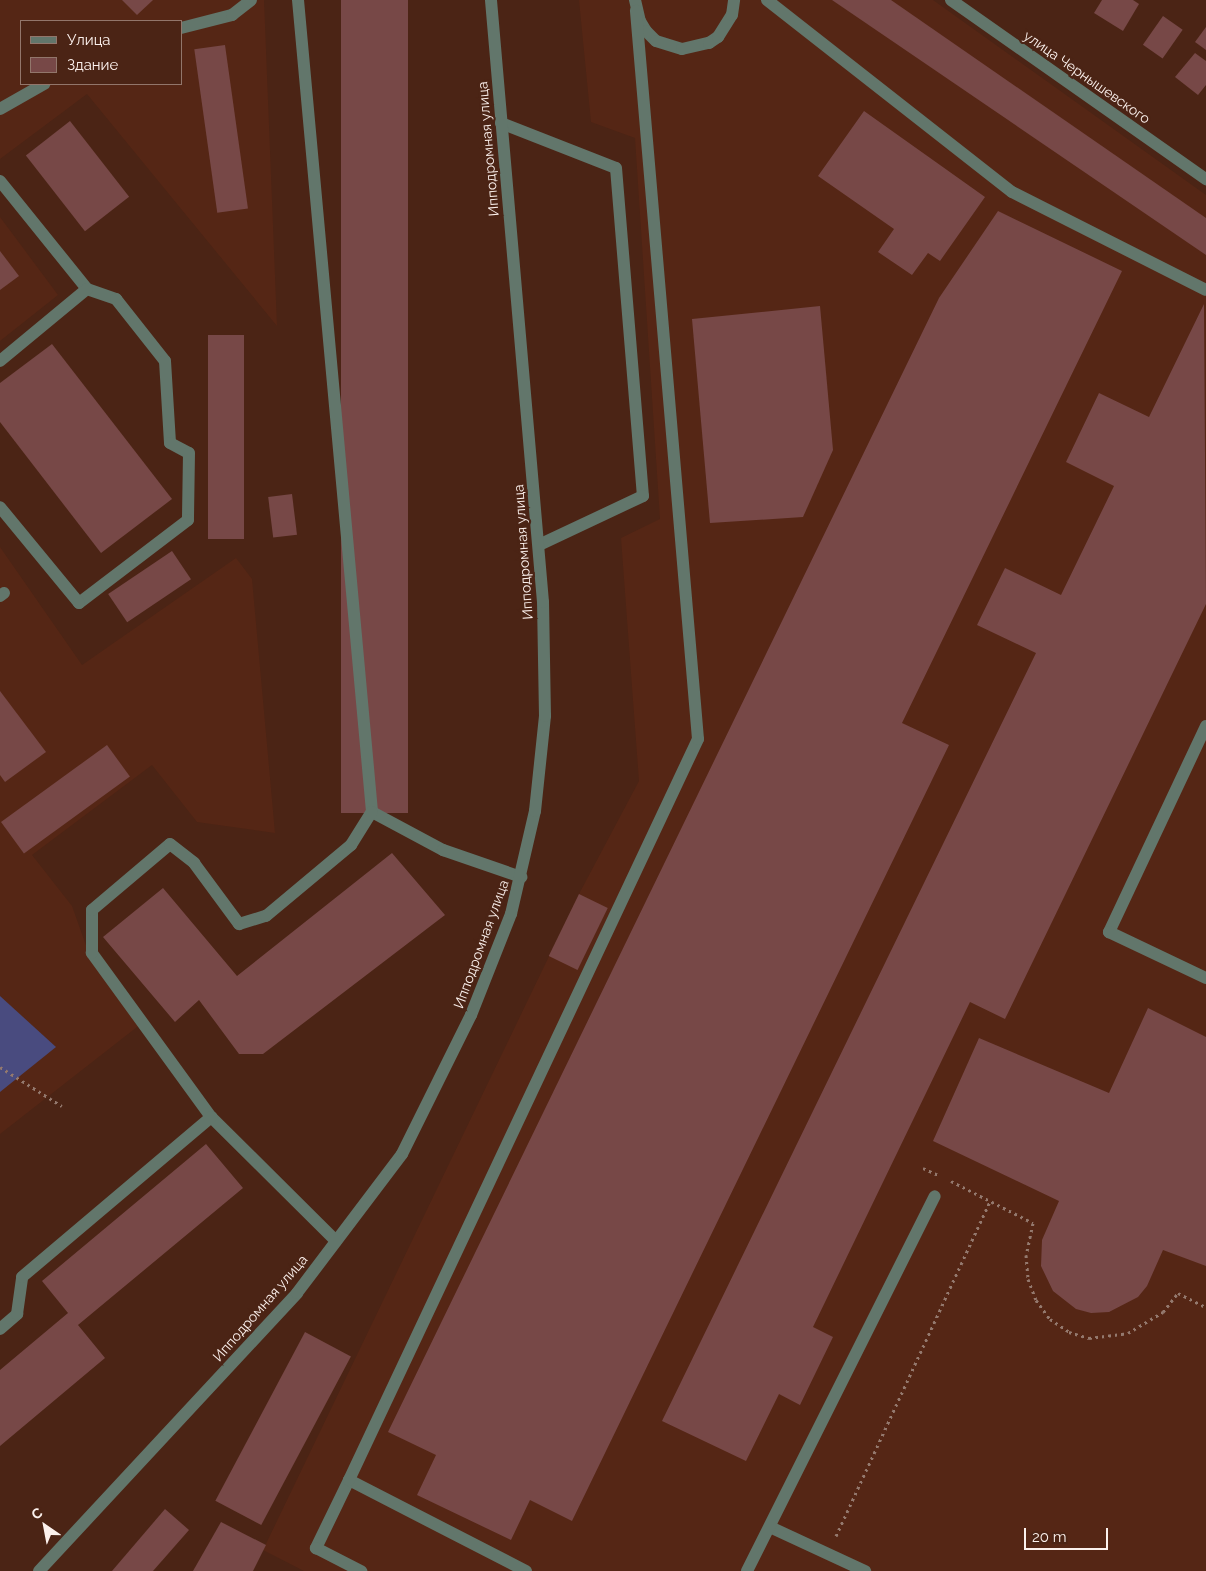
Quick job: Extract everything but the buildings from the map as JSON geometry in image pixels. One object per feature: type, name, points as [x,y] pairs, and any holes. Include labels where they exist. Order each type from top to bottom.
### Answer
[{"type":"street","points":[[182,28],[232,15],[251,0]]},
{"type":"street","points":[[298,0],[372,812],[351,846],[266,916],[239,924],[194,863],[170,844],[92,910],[92,953],[211,1117],[336,1241]]},
{"type":"street","name":"Ипподромная улица","points":[[39,1571],[297,1293],[402,1154],[471,1015],[511,914],[535,811],[545,716],[539,545],[490,0]]},
{"type":"street","points":[[636,6],[646,31],[656,41],[682,49],[694,48],[709,43],[725,29],[732,16],[734,0]]},
{"type":"street","points":[[767,0],[1012,192],[1206,290]]},
{"type":"street","name":"улица Чернышевского","points":[[951,0],[1206,179]]},
{"type":"street","points":[[361,1571],[316,1548],[698,739],[636,6]]},
{"type":"street","points":[[0,109],[42,85]]},
{"type":"street","points":[[501,124],[616,168],[643,496],[539,545]]},
{"type":"street","points":[[0,181],[86,289],[116,299],[165,360],[170,443],[189,453],[188,520],[79,603],[0,507]]},
{"type":"street","points":[[0,361],[86,289]]},
{"type":"street","points":[[1206,726],[1109,932],[1206,978]]},
{"type":"street","points":[[372,812],[443,850],[521,877]]},
{"type":"street","points":[[0,1329],[17,1314],[22,1278],[211,1117]]},
{"type":"street","points":[[747,1571],[935,1196]]},
{"type":"street","points":[[349,1480],[526,1571]]},
{"type":"street","points":[[770,1527],[865,1571]]},
{"type":"path","points":[[0,1067],[62,1106]]},
{"type":"path","points":[[923,1168],[940,1176]]},
{"type":"path","points":[[948,1180],[1033,1223],[1026,1255],[1028,1279],[1036,1300],[1050,1319],[1068,1332],[1089,1338],[1128,1334],[1163,1312],[1178,1294],[1206,1307]]},
{"type":"path","points":[[831,1546],[990,1201]]},
{"type":"shaded area","points":[[0,0],[264,0],[277,326],[87,94],[0,159]]},
{"type":"shaded area","points":[[579,0],[933,0],[1206,195],[1206,1571],[304,1571],[263,1550],[579,894],[639,781],[621,538],[660,519],[635,138],[591,122]]},
{"type":"shaded area","points":[[0,217],[58,295],[0,341]]},
{"type":"shaded area","points":[[0,547],[82,665],[236,558],[252,579],[275,833],[197,822],[152,765],[32,855],[72,906],[88,951],[146,1020],[0,1134]]},
{"type":"shaded area","points":[[0,996],[56,1047],[0,1092]]}]
